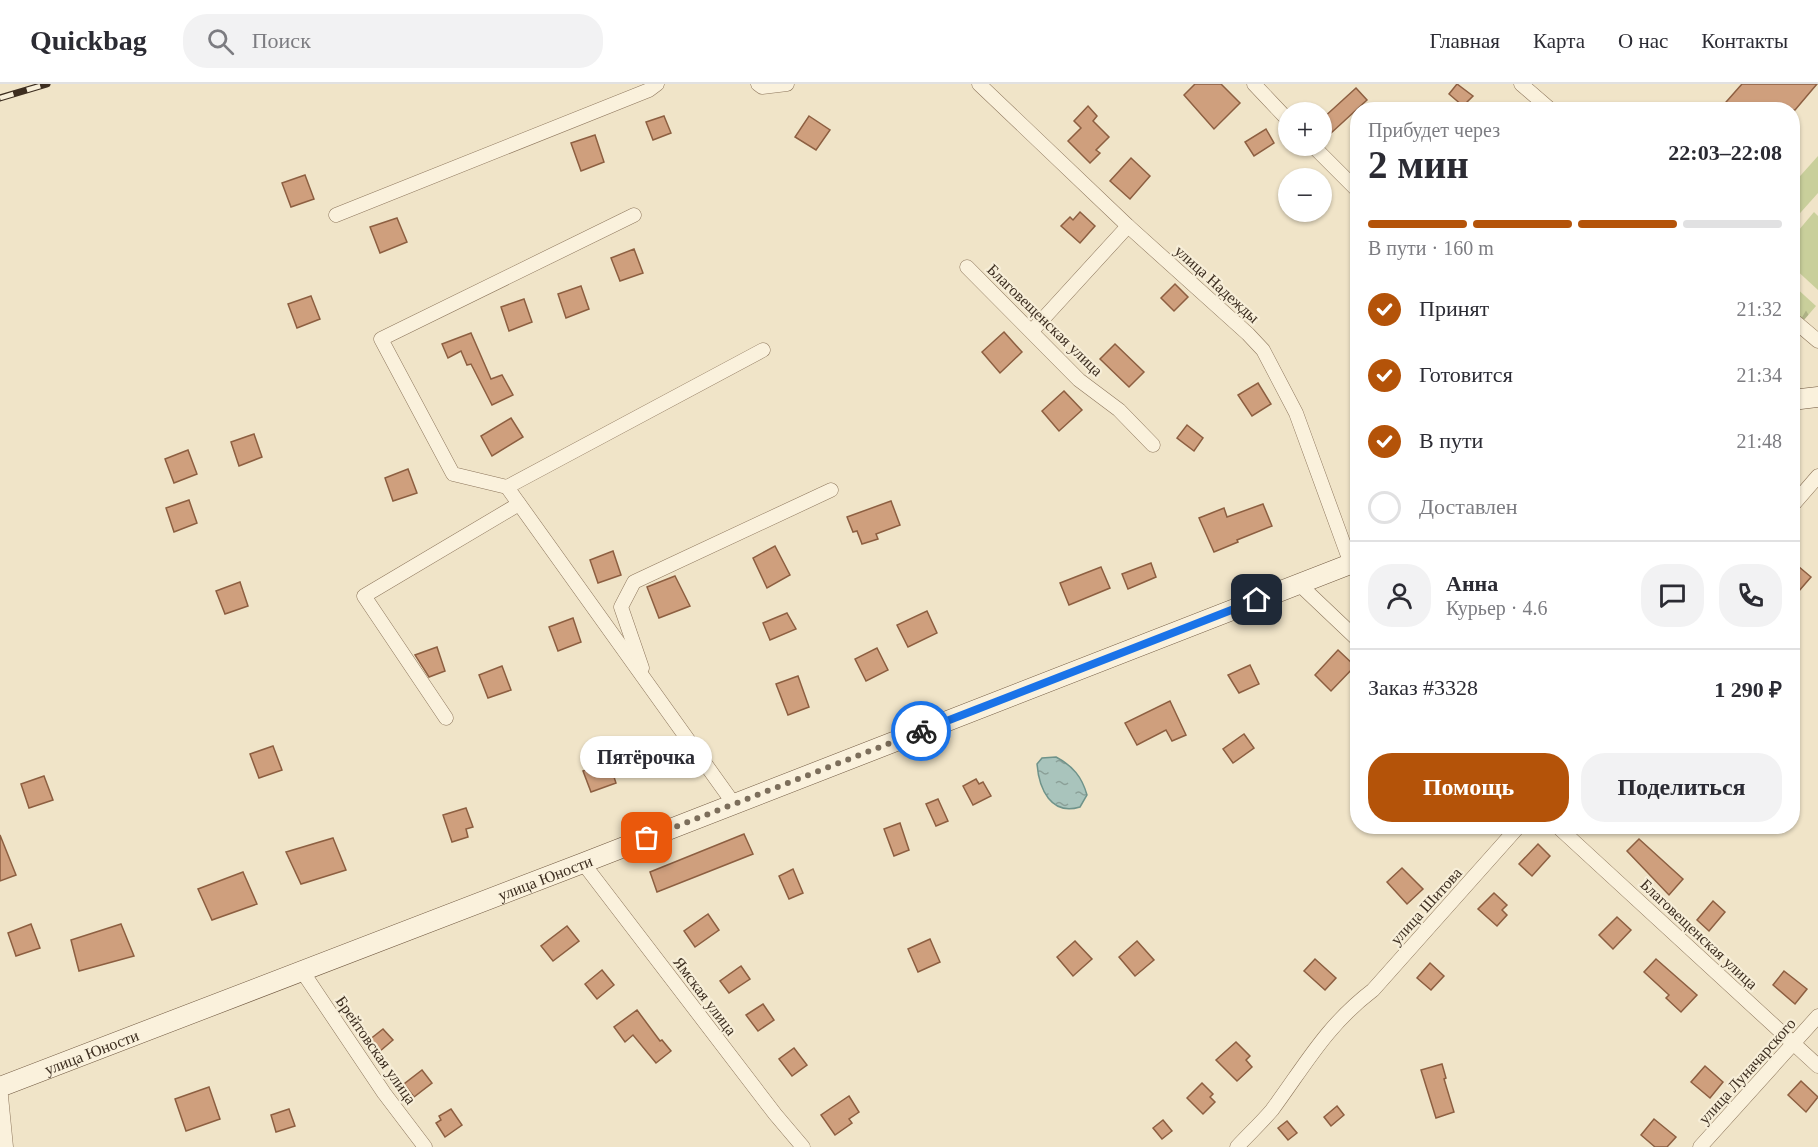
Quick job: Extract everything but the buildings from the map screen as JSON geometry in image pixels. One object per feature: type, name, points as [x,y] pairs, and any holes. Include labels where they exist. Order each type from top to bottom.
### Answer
[{"type":"street","points":[[336,215],[649,90],[657,84]]},
{"type":"street","points":[[758,84],[762,87],[787,84]]},
{"type":"street","name":"улица Надежды","points":[[979,84],[1263,350],[1296,413],[1350,552]]},
{"type":"street","points":[[1254,84],[1278,109]]},
{"type":"street","points":[[1521,84],[1542,102]]},
{"type":"street","points":[[1323,156],[1350,183]]},
{"type":"street","points":[[634,215],[381,339],[453,474],[507,488],[734,804]]},
{"type":"street","points":[[1032,331],[1128,226]]},
{"type":"street","name":"Благовещенская улица","points":[[967,267],[1079,380],[1119,410],[1153,445]]},
{"type":"street","points":[[1800,326],[1818,341]]},
{"type":"street","points":[[507,488],[763,350]]},
{"type":"street","points":[[1800,399],[1818,397]]},
{"type":"street","points":[[1800,497],[1818,476]]},
{"type":"street","points":[[647,683],[621,607],[634,582],[831,490]]},
{"type":"street","points":[[446,718],[364,596],[519,504]]},
{"type":"street","name":"улица Юности","points":[[0,1087],[583,863],[1350,564]]},
{"type":"street","points":[[1299,584],[1350,632]]},
{"type":"street","name":"улица Шитова","points":[[1237,1147],[1270,1112],[1316,1046],[1354,1004],[1373,990],[1512,834]]},
{"type":"street","name":"Благовещенская улица","points":[[1566,834],[1818,1066]]},
{"type":"street","name":"Ямская улица","points":[[583,863],[775,1114],[803,1147]]},
{"type":"street","name":"Брейтовская улица","points":[[302,971],[384,1093],[425,1147]]},
{"type":"street","name":"улица Луначарского","points":[[1700,1147],[1818,1016]]},
{"type":"street","points":[[0,1087],[6,1147]]},
{"type":"green space","points":[[1818,156],[1818,193],[1800,213],[1800,176]]},
{"type":"green space","points":[[1814,212],[1818,216],[1818,290],[1800,273],[1800,229]]},
{"type":"green space","points":[[1800,291],[1816,306],[1804,320],[1800,316]]},
{"type":"water","points":[[1056,757],[1072,768],[1082,783],[1087,795],[1080,807],[1061,808],[1054,804],[1040,783],[1037,764],[1042,758]]},
{"type":"railway","points":[[0,98],[47,84]]},
{"type":"way so far","points":[[647,838],[921,731]]},
{"type":"place","name":"Пятёрочка","points":[[647,838]]},
{"type":"route","points":[[921,731],[1257,600]]}]
